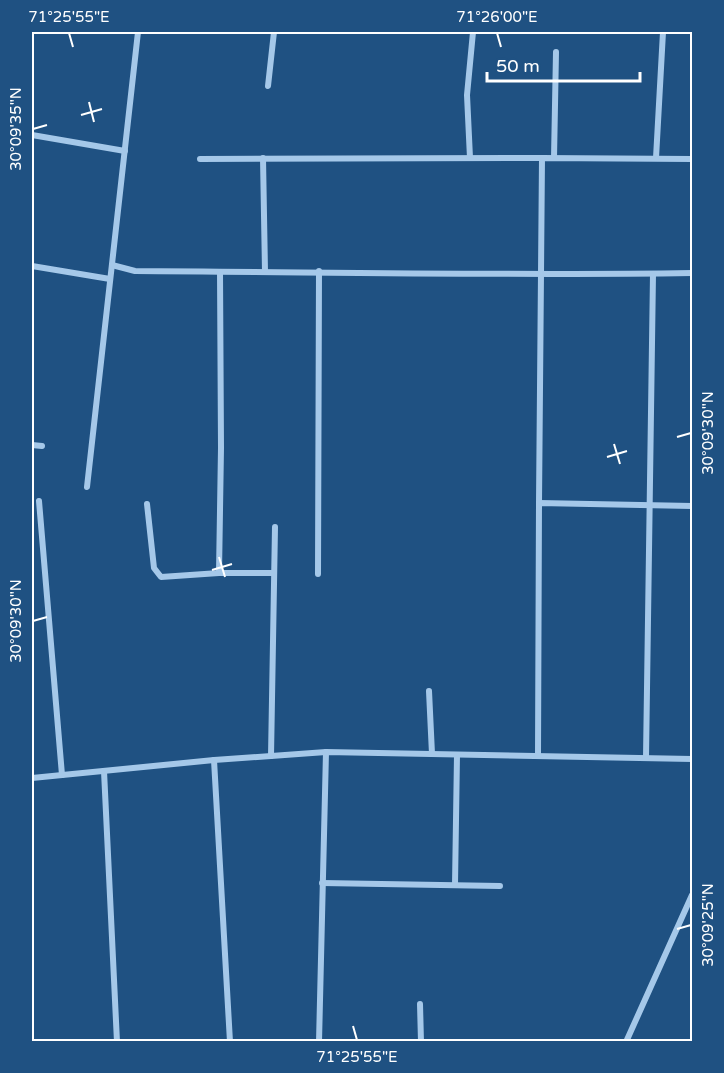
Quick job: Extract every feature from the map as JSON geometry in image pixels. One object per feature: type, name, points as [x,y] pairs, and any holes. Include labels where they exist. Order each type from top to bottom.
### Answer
[{"type":"street","points":[[87,487],[138,32]]},
{"type":"street","points":[[268,86],[274,32]]},
{"type":"street","points":[[470,158],[467,95],[473,32]]},
{"type":"street","points":[[656,158],[663,32]]},
{"type":"street","points":[[554,158],[556,52]]},
{"type":"street","points":[[32,135],[124,151]]},
{"type":"street","points":[[262,158],[265,272]]},
{"type":"street","points":[[538,756],[543,158]]},
{"type":"street","points":[[200,159],[693,159]]},
{"type":"street","points":[[112,265],[135,271],[319,271],[541,275],[693,273]]},
{"type":"street","points":[[32,266],[110,279]]},
{"type":"street","points":[[318,574],[319,271]]},
{"type":"street","points":[[219,573],[220,272]]},
{"type":"street","points":[[646,758],[653,274]]},
{"type":"street","points":[[32,445],[42,446]]},
{"type":"street","points":[[39,501],[62,774]]},
{"type":"street","points":[[539,503],[693,506]]},
{"type":"street","points":[[147,504],[154,568],[161,577],[219,573],[274,573]]},
{"type":"street","points":[[271,756],[275,527]]},
{"type":"street","points":[[429,691],[432,754]]},
{"type":"street","points":[[32,777],[326,752],[693,759]]},
{"type":"street","points":[[319,1041],[326,752]]},
{"type":"street","points":[[456,885],[457,755]]},
{"type":"street","points":[[214,760],[230,1041]]},
{"type":"street","points":[[104,771],[117,1041]]},
{"type":"street","points":[[322,883],[500,886]]},
{"type":"street","points":[[626,1041],[693,895]]},
{"type":"street","points":[[420,1004],[420,1041]]}]
